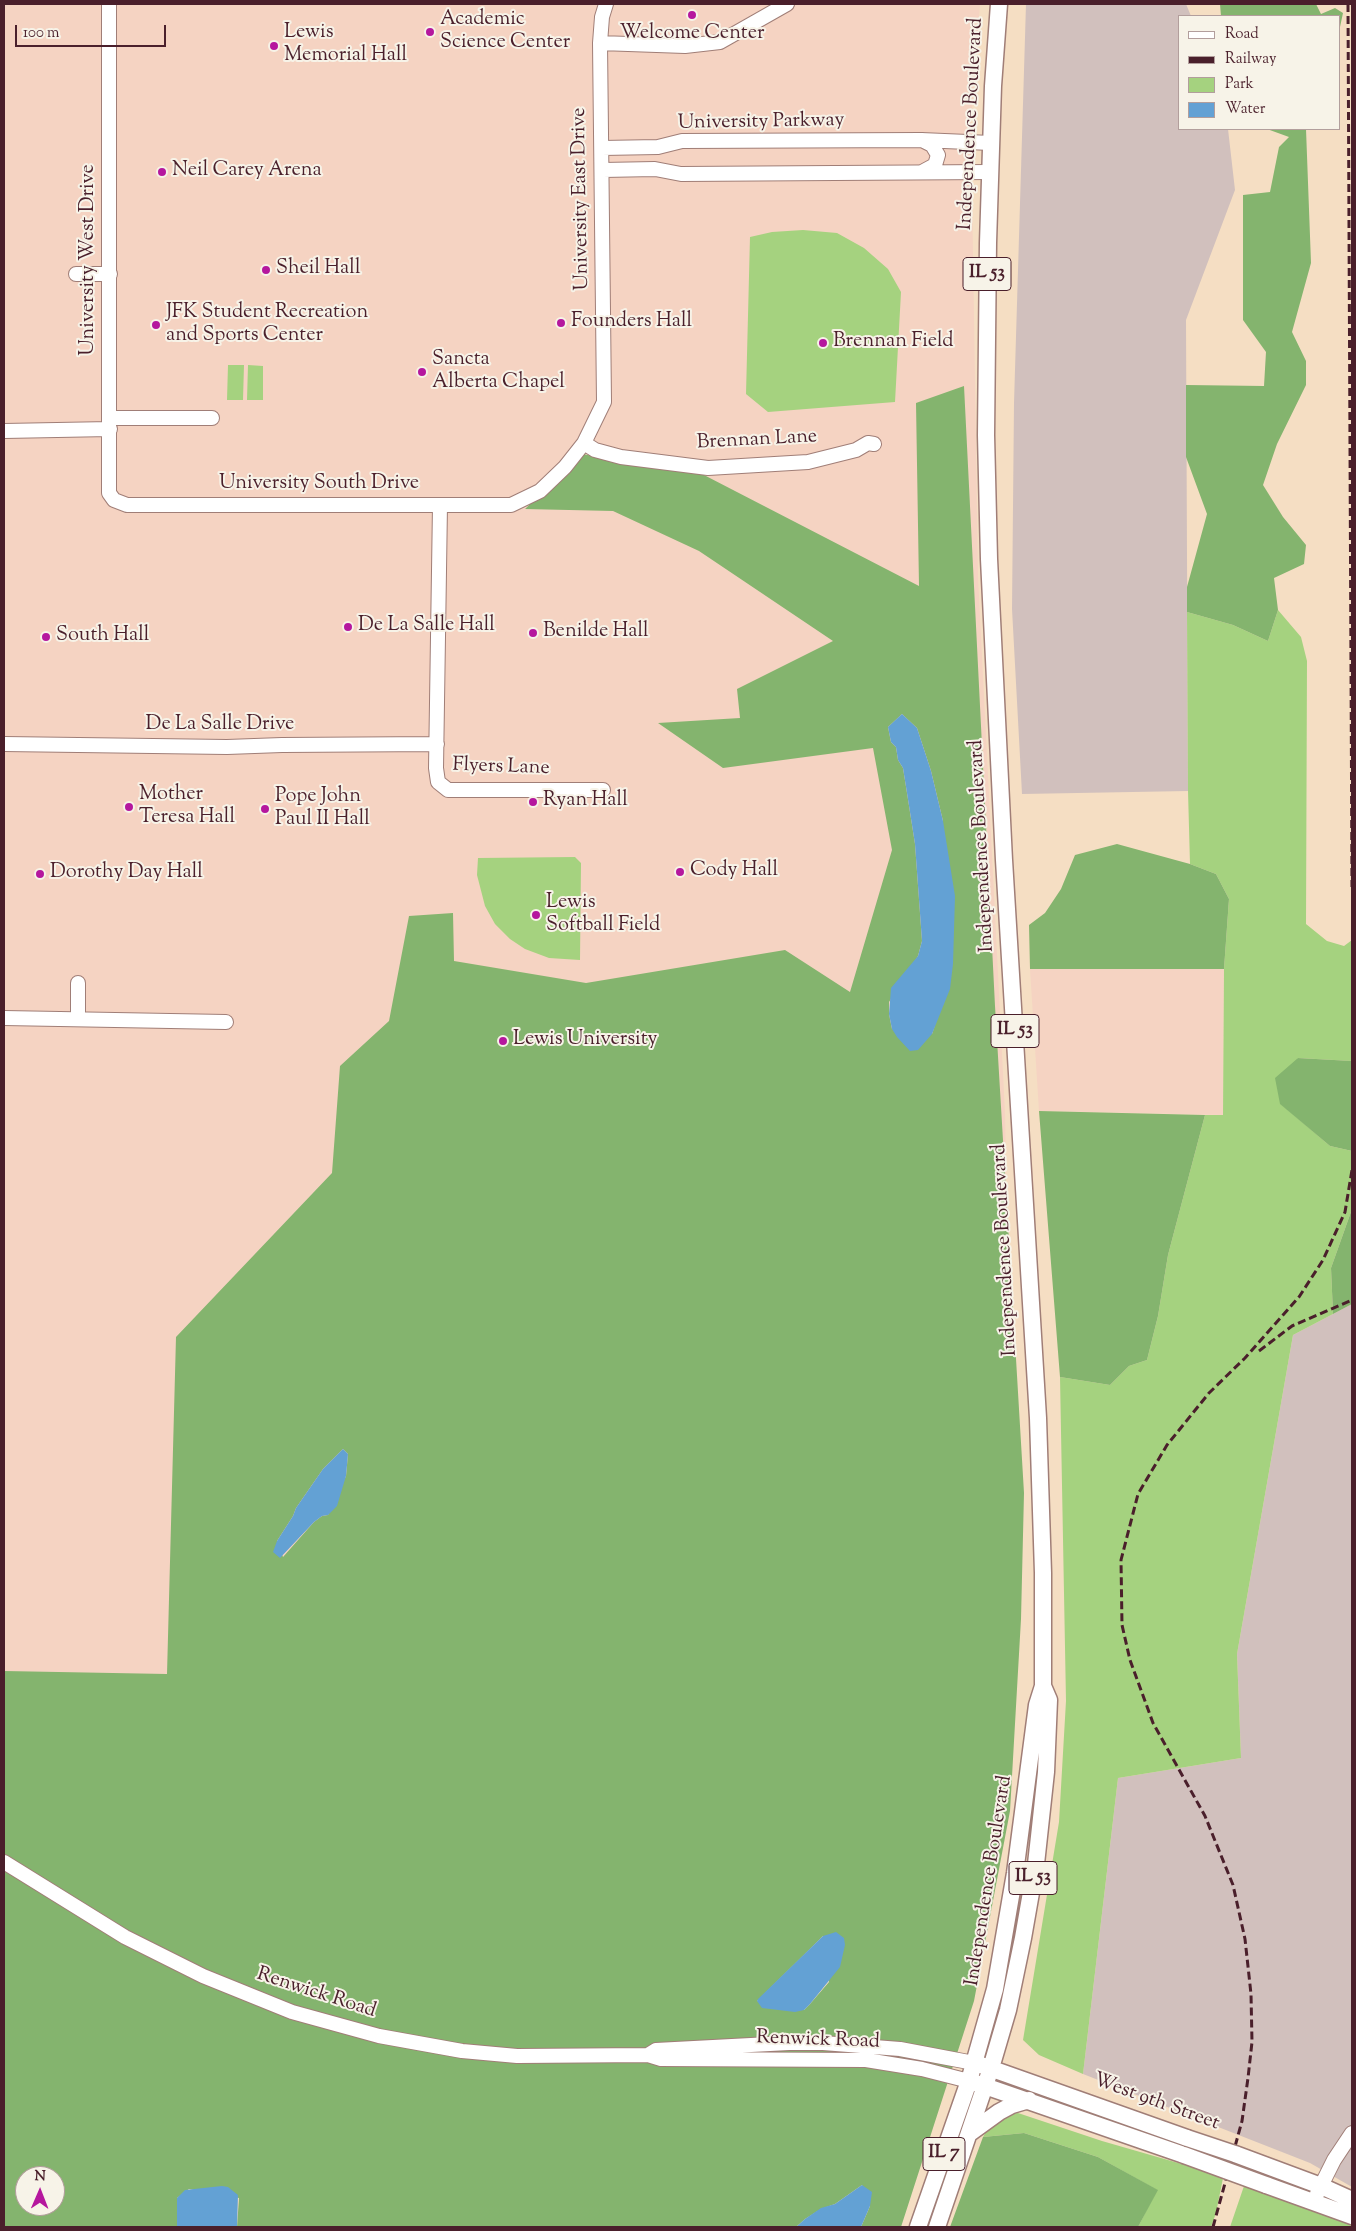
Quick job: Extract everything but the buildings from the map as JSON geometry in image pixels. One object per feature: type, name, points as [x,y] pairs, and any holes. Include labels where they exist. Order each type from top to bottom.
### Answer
[{"type":"main road","name":"Independence Boulevard","points":[[969,2081],[994,1989],[1007,1924],[1037,1705],[1043,1686],[1043,1573],[1038,1418],[1004,860],[989,559],[986,367],[991,143],[999,4]]},
{"type":"main road","name":"Independence Boulevard","points":[[986,2086],[1016,1974],[1036,1864],[1046,1772],[1049,1719],[1049,1700],[1043,1686]]},
{"type":"main road","name":"West 9th Street","points":[[974,2063],[1270,2166],[1352,2200]]},
{"type":"main road","name":"Renwick Road","points":[[969,2081],[986,2086]]},
{"type":"main road","name":"IL 7","points":[[918,2227],[969,2081]]},
{"type":"main road","name":"West 9th Street","points":[[986,2086],[1352,2216]]},
{"type":"main road","name":"IL 7","points":[[937,2227],[986,2086]]},
{"type":"main road","points":[[970,2134],[999,2112],[1012,2105],[1029,2100]]},
{"type":"street","name":"University West Drive","points":[[109,4],[109,493],[114,500],[127,505]]},
{"type":"street","name":"University East Drive","points":[[511,505],[540,491],[565,467],[584,442],[604,402],[603,170],[600,43],[602,17],[606,4]]},
{"type":"street","points":[[600,43],[665,46],[713,43],[732,36],[787,4]]},
{"type":"street","points":[[921,140],[932,145],[938,155],[935,165],[921,172]]},
{"type":"street","name":"University Parkway","points":[[602,148],[658,148],[682,142],[921,140],[991,143]]},
{"type":"street","points":[[603,170],[656,169],[681,174],[990,172]]},
{"type":"street","points":[[76,274],[110,274]]},
{"type":"street","points":[[4,431],[212,418]]},
{"type":"street","name":"Brennan Lane","points":[[584,442],[595,450],[621,457],[708,468],[808,462],[856,450],[868,444],[874,444]]},
{"type":"street","name":"University South Drive","points":[[127,505],[511,505]]},
{"type":"street","name":"Flyers Lane","points":[[440,505],[436,768],[438,782],[448,790],[602,790]]},
{"type":"street","name":"De La Salle Drive","points":[[4,744],[227,747],[437,744]]},
{"type":"street","points":[[78,983],[78,1019]]},
{"type":"street","points":[[4,1018],[226,1022]]},
{"type":"street","name":"Renwick Road","points":[[4,1862],[125,1937],[203,1976],[292,2012],[346,2028],[416,2044],[483,2053],[557,2057],[648,2055],[661,2059],[866,2060],[969,2081]]},
{"type":"street","name":"Renwick Road","points":[[648,2055],[656,2050],[823,2043],[900,2049],[974,2063]]},
{"type":"street","points":[[1313,2202],[1334,2160],[1352,2133]]},
{"type":"shaded area","name":"Lewis University","points":[[4,4],[980,4],[971,122],[978,577],[1005,1113],[1011,1449],[4,1837]]},
{"type":"shaded area","points":[[1026,4],[1186,4],[1191,15],[1178,15],[1178,130],[1228,130],[1235,190],[1186,320],[1188,791],[1022,794],[1012,609],[1014,403]]},
{"type":"shaded area","points":[[1030,969],[1224,969],[1223,1115],[1039,1111]]},
{"type":"shaded area","points":[[1352,1304],[1352,2187],[1310,2163],[1083,2074],[1118,1778],[1241,1758],[1237,1654],[1293,1335]]},
{"type":"green space","points":[[1220,4],[1316,4],[1321,14],[1335,8],[1343,13],[1341,22],[1341,15],[1221,15]]},
{"type":"green space","points":[[1270,130],[1306,130],[1311,263],[1292,332],[1306,361],[1306,385],[1277,444],[1263,485],[1283,517],[1306,545],[1304,564],[1274,578],[1278,610],[1268,641],[1233,625],[1187,612],[1187,587],[1207,514],[1186,457],[1186,385],[1264,386],[1266,352],[1243,320],[1243,195],[1270,192],[1279,147],[1289,137]]},
{"type":"green space","name":"Brennan Field","points":[[803,230],[837,233],[864,248],[888,269],[901,292],[895,402],[768,412],[746,394],[750,237],[772,232]]},
{"type":"green space","points":[[228,365],[244,365],[243,400],[227,400]]},
{"type":"green space","points":[[248,365],[263,366],[263,400],[247,400]]},
{"type":"green space","points":[[964,386],[995,1006],[1024,1493],[1021,1619],[1010,1811],[974,2001],[901,2227],[861,2227],[870,2206],[862,2185],[835,2204],[821,2209],[805,2219],[796,2227],[237,2227],[239,2198],[189,2189],[177,2198],[177,2227],[4,2227],[4,1671],[167,1674],[176,1337],[332,1173],[340,1066],[389,1021],[409,916],[453,913],[454,961],[586,983],[785,950],[850,992],[892,850],[873,748],[723,768],[658,723],[740,718],[737,689],[833,641],[699,551],[613,511],[525,509],[582,454],[704,475],[919,586],[916,403]],"holes":[[[902,714],[917,728],[931,771],[943,821],[935,1025],[932,1034],[892,1029],[889,1014],[889,1002],[918,956],[922,941],[915,844],[907,793],[903,768],[898,760],[896,747],[891,742],[888,727]],[[343,1449],[348,1454],[346,1476],[328,1515],[322,1516],[314,1522],[283,1557],[277,1541],[296,1508],[323,1469]],[[823,1936],[829,1982],[804,2010],[757,2001]]]},
{"type":"green space","points":[[1278,610],[1301,637],[1307,661],[1306,924],[1327,941],[1344,946],[1352,940],[1352,1061],[1298,1058],[1281,1104],[1330,1146],[1352,1151],[1352,1209],[1331,1268],[1333,1314],[1293,1335],[1237,1654],[1241,1758],[1118,1778],[1083,2074],[1039,2055],[1023,2040],[1059,1822],[1066,1701],[1060,1377],[1110,1385],[1129,1366],[1147,1360],[1158,1316],[1168,1255],[1205,1115],[1223,1115],[1224,969],[1229,899],[1216,874],[1190,864],[1187,612],[1233,625],[1268,641]]},
{"type":"green space","points":[[1117,844],[1190,864],[1216,874],[1229,899],[1224,969],[1030,969],[1029,925],[1045,913],[1061,889],[1075,855]]},
{"type":"green space","name":"Lewis Softball Field","points":[[575,857],[581,863],[580,960],[549,958],[525,949],[510,939],[495,924],[485,906],[477,875],[478,858]]},
{"type":"green space","points":[[1298,1058],[1352,1061],[1352,1151],[1330,1146],[1280,1104],[1275,1078]]},
{"type":"green space","points":[[1039,1111],[1205,1115],[1168,1255],[1158,1316],[1147,1360],[1129,1366],[1110,1385],[1060,1377]]},
{"type":"green space","points":[[1352,1209],[1352,1304],[1333,1314],[1331,1268]]},
{"type":"green space","points":[[1018,2113],[1102,2141],[1206,2171],[1223,2178],[1216,2213],[1211,2227],[1138,2227],[1157,2190],[1098,2157],[1024,2133],[983,2137],[993,2119],[1005,2114]]},
{"type":"green space","points":[[1024,2133],[1098,2157],[1158,2190],[1138,2227],[950,2227],[983,2137]]},
{"type":"green space","points":[[1244,2186],[1352,2225],[1352,2227],[1230,2227]]},
{"type":"water","points":[[902,714],[917,728],[931,771],[943,821],[955,896],[953,964],[950,989],[932,1034],[918,1050],[910,1051],[892,1029],[889,1014],[891,988],[918,956],[922,941],[915,844],[907,793],[903,768],[898,760],[896,747],[891,742],[888,727]]},
{"type":"water","points":[[343,1449],[348,1454],[346,1476],[337,1506],[328,1515],[322,1516],[314,1522],[280,1558],[273,1552],[277,1541],[296,1508],[323,1469]]},
{"type":"water","points":[[836,1932],[844,1938],[845,1945],[840,1967],[810,2004],[804,2010],[795,2012],[762,2008],[757,2001],[758,1999],[823,1936]]},
{"type":"water","points":[[862,2185],[872,2192],[870,2206],[861,2227],[796,2227],[821,2208],[835,2204]]},
{"type":"water","points":[[228,2187],[238,2195],[237,2227],[177,2227],[177,2198],[185,2190]]},
{"type":"railway","points":[[1348,4],[1352,887]]},
{"type":"railway","points":[[1213,2227],[1242,2121],[1248,2078],[1252,2042],[1251,1994],[1245,1939],[1233,1885],[1205,1816],[1153,1723],[1130,1660],[1122,1625],[1121,1560],[1138,1494],[1167,1445],[1209,1393],[1245,1358],[1299,1297],[1323,1260],[1345,1212],[1352,1170]]},
{"type":"railway","points":[[1259,1351],[1292,1326],[1352,1300]]},
{"type":"place","name":"Welcome Center","points":[[692,15]]},
{"type":"place","name":"Academic Science Center","points":[[430,32]]},
{"type":"place","name":"Lewis Memorial Hall","points":[[274,46]]},
{"type":"place","name":"Neil Carey Arena","points":[[162,172]]},
{"type":"place","name":"Sheil Hall","points":[[266,270]]},
{"type":"place","name":"Founders Hall","points":[[561,323]]},
{"type":"place","name":"JFK Student Recreation and Sports Center","points":[[156,325]]},
{"type":"place","name":"Brennan Field","points":[[823,343]]},
{"type":"place","name":"Sancta Alberta Chapel","points":[[422,372]]},
{"type":"place","name":"De La Salle Hall","points":[[348,627]]},
{"type":"place","name":"Benilde Hall","points":[[533,633]]},
{"type":"place","name":"South Hall","points":[[46,637]]},
{"type":"place","name":"Ryan Hall","points":[[533,802]]},
{"type":"place","name":"Mother Teresa Hall","points":[[129,807]]},
{"type":"place","name":"Pope John Paul II Hall","points":[[265,809]]},
{"type":"place","name":"Cody Hall","points":[[680,872]]},
{"type":"place","name":"Dorothy Day Hall","points":[[40,874]]},
{"type":"place","name":"Lewis Softball Field","points":[[536,915]]},
{"type":"place","name":"Lewis University","points":[[503,1041]]}]
